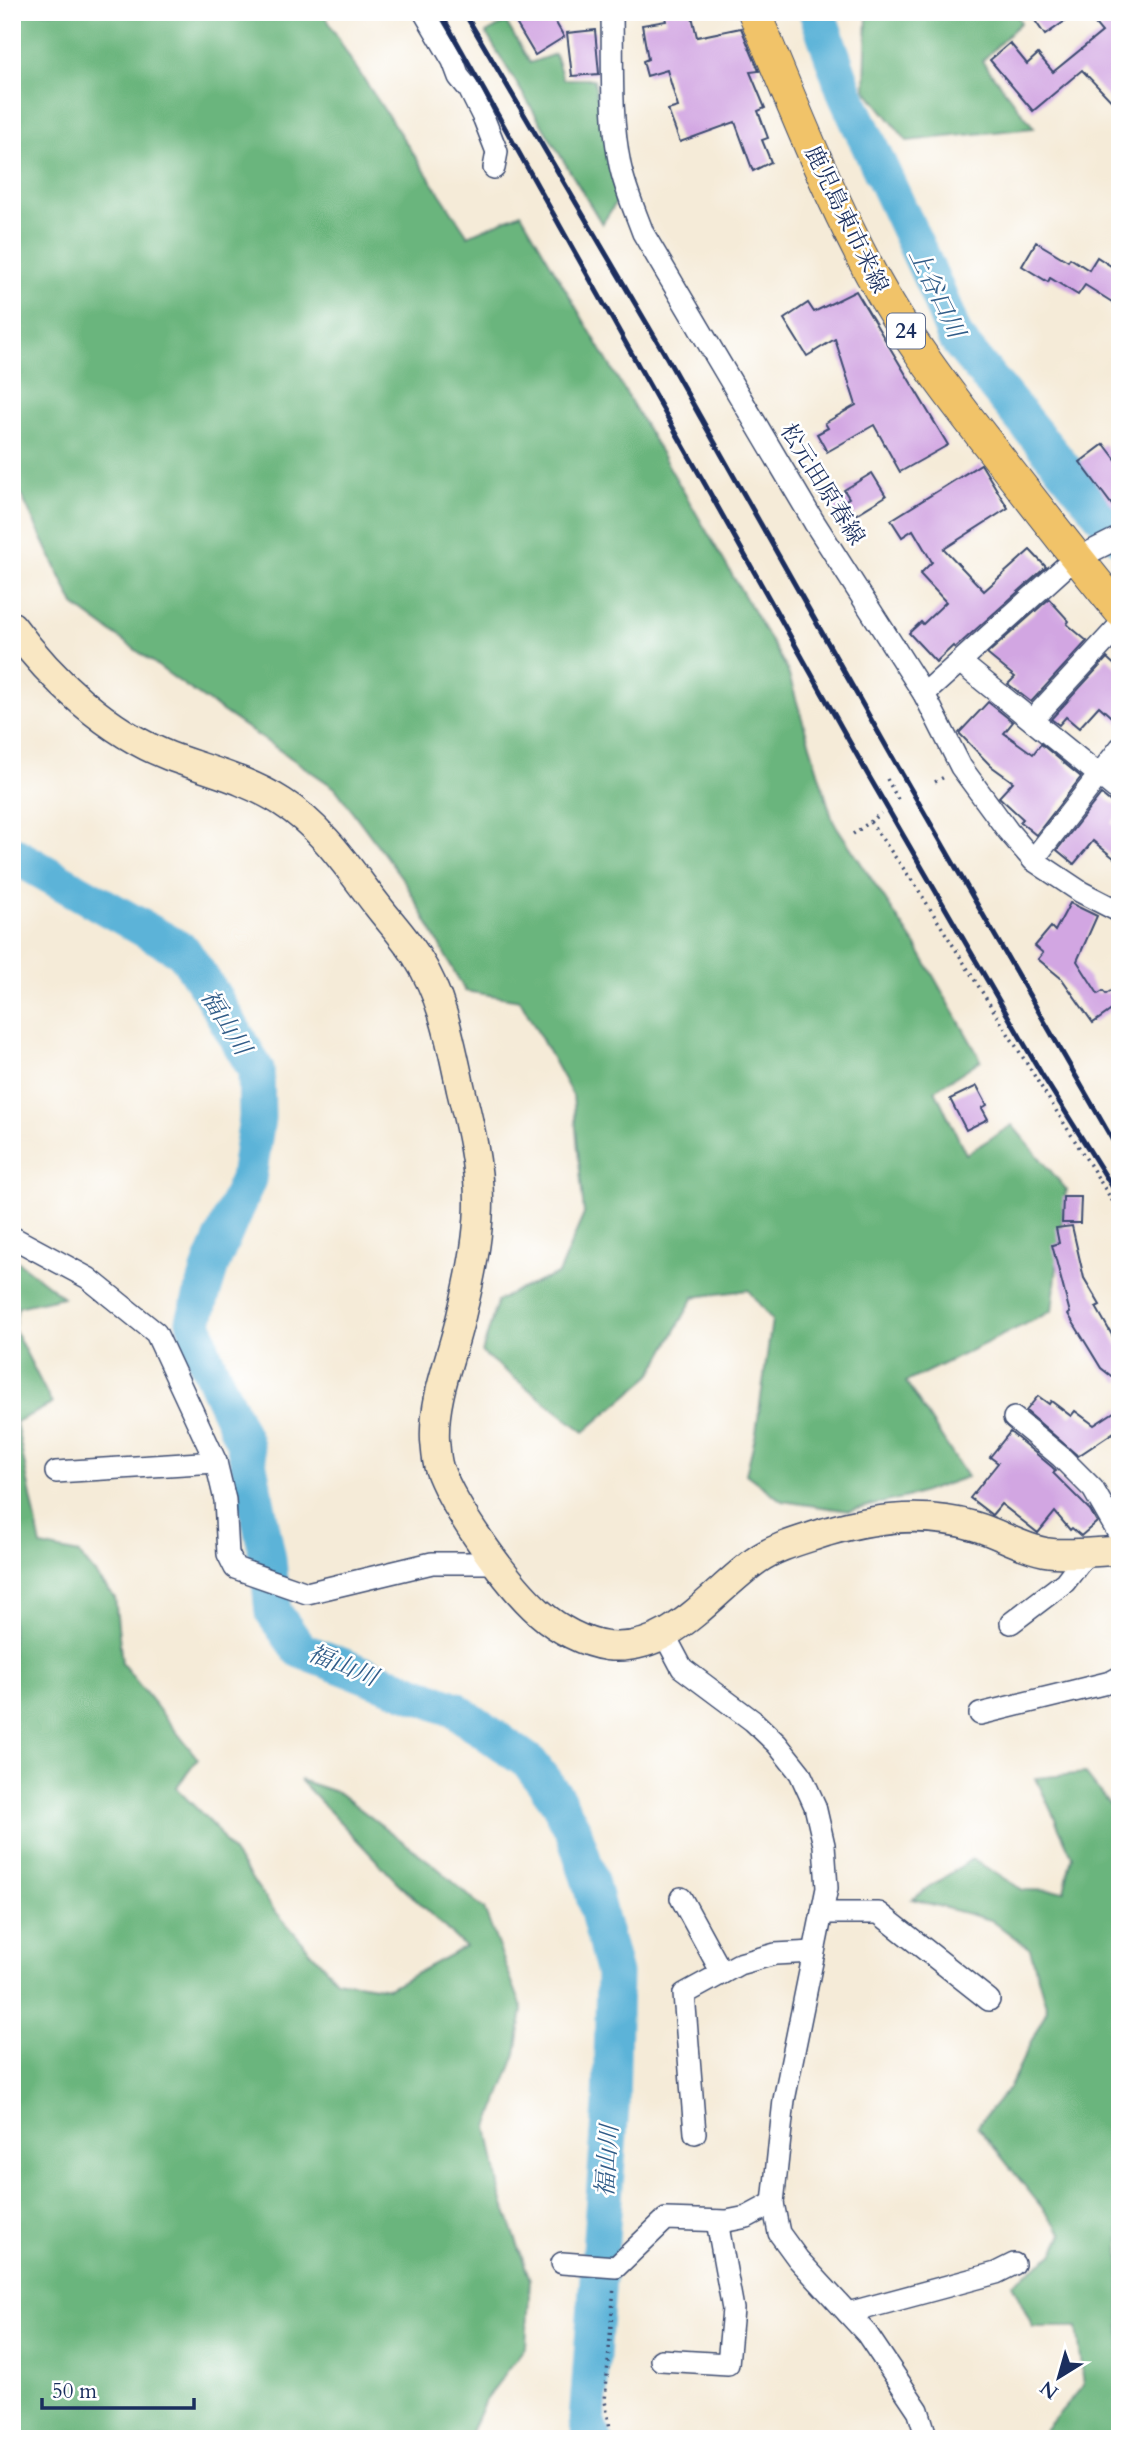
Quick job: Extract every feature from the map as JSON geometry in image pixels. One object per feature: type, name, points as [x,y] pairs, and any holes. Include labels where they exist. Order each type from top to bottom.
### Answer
[{"type":"main road","name":"鹿児島東市来線","points":[[754,12],[807,140],[872,274],[912,340],[951,396],[1088,553],[1120,611]]},
{"type":"street","points":[[424,12],[484,119],[497,152],[494,168]]},
{"type":"street","name":"松元田原春線","points":[[612,12],[614,120],[620,165],[643,233],[814,522],[924,694],[961,767],[1033,860],[1081,892],[1120,912]]},
{"type":"street","points":[[924,694],[1065,568],[1120,537]]},
{"type":"street","points":[[1033,719],[1120,625]]},
{"type":"street","points":[[12,626],[55,677],[126,733],[163,754],[259,790],[283,802],[315,828],[418,958],[443,1011],[475,1156],[479,1203],[475,1248],[462,1312],[436,1411],[437,1463],[451,1494],[496,1563],[526,1600],[544,1617],[570,1634],[607,1646],[640,1643],[665,1636],[694,1615],[716,1591],[762,1557],[779,1548],[832,1530],[908,1517],[940,1519],[976,1527],[1016,1544],[1044,1552],[1120,1551]]},
{"type":"street","points":[[960,662],[1120,792]]},
{"type":"street","points":[[1033,860],[1120,748]]},
{"type":"street","points":[[12,1237],[88,1278],[156,1333],[216,1462],[225,1500],[228,1554],[235,1568],[307,1592],[432,1563],[496,1563]]},
{"type":"street","points":[[1014,1418],[1093,1489],[1120,1536]]},
{"type":"street","points":[[56,1472],[216,1462]]},
{"type":"street","points":[[1012,1623],[1065,1582],[1087,1552]]},
{"type":"street","points":[[665,1636],[682,1668],[753,1721],[776,1744],[800,1773],[816,1806],[824,1845],[827,1888],[784,2100],[773,2203],[779,2233],[798,2259],[867,2334],[918,2410],[927,2439]]},
{"type":"street","points":[[981,1714],[1111,1682],[1120,1677]]},
{"type":"street","points":[[681,1898],[722,1973]]},
{"type":"street","points":[[822,1913],[879,1913],[989,2000]]},
{"type":"street","points":[[695,2133],[684,1994],[739,1964],[775,1955],[814,1952]]},
{"type":"street","points":[[562,2263],[616,2267],[666,2219],[717,2221],[747,2217],[773,2203]]},
{"type":"street","points":[[661,2360],[728,2364],[733,2309],[717,2221]]},
{"type":"street","points":[[848,2313],[996,2273],[1014,2264]]},
{"type":"path","points":[[887,779],[900,803]]},
{"type":"path","points":[[853,834],[881,813]]},
{"type":"path","points":[[870,822],[916,886],[1120,1213]]},
{"type":"path","points":[[612,2439],[604,2401],[616,2267]]},
{"type":"green space","points":[[12,12],[323,12],[349,57],[468,236],[521,213],[787,669],[833,821],[918,949],[981,1060],[935,1090],[966,1154],[1012,1125],[1066,1189],[1052,1311],[906,1382],[967,1477],[915,1495],[849,1511],[782,1501],[746,1474],[756,1433],[772,1320],[748,1290],[694,1297],[651,1375],[584,1432],[482,1353],[497,1302],[558,1274],[584,1214],[573,1096],[520,1000],[465,991],[405,882],[335,788],[184,685],[74,605],[12,475]]},
{"type":"green space","points":[[867,12],[1015,12],[1021,22],[982,61],[1034,128],[907,141],[865,89]]},
{"type":"green space","points":[[506,22],[530,63],[555,54],[563,79],[594,79],[619,198],[602,224],[486,33]]},
{"type":"green space","points":[[12,1257],[63,1297],[18,1307],[14,1329],[52,1404],[16,1422],[41,1546],[79,1554],[115,1598],[122,1663],[198,1759],[176,1788],[213,1825],[274,1910],[336,1980],[389,1988],[465,1947],[397,1882],[300,1780],[339,1793],[435,1866],[484,1909],[523,2010],[516,2054],[488,2127],[501,2196],[530,2280],[526,2346],[484,2402],[468,2439],[12,2439]]},
{"type":"green space","points":[[1085,1773],[1120,1818],[1120,2439],[1037,2439],[1084,2385],[1077,2327],[1033,2327],[1012,2284],[1053,2254],[1063,2234],[977,2126],[1009,2088],[1047,2009],[1030,1949],[991,1920],[912,1899],[972,1859],[1023,1890],[1064,1891],[1072,1856],[1036,1778]]},
{"type":"building","points":[[523,12],[550,12],[564,37],[535,55],[513,18]]},
{"type":"building","points":[[664,12],[691,12],[697,37],[741,28],[759,71],[750,72],[765,108],[758,111],[768,138],[762,140],[771,162],[753,171],[735,122],[680,142],[668,110],[678,107],[667,70],[647,76],[643,61],[648,59],[642,25],[666,21]]},
{"type":"building","points":[[1029,12],[1078,12],[1045,35]]},
{"type":"building","points":[[1085,12],[1120,12],[1120,110],[1082,70],[1033,111],[990,60],[1010,43],[1027,64],[1038,54],[1053,72],[1102,32]]},
{"type":"building","points":[[595,30],[599,74],[572,76],[567,33]]},
{"type":"building","points":[[1036,242],[1089,270],[1097,257],[1120,272],[1120,307],[1085,285],[1078,295],[1050,278],[1048,282],[1022,266]]},
{"type":"building","points":[[856,291],[948,445],[900,472],[874,425],[827,452],[817,434],[828,428],[825,423],[856,405],[835,339],[807,356],[784,319],[808,303],[814,312]]},
{"type":"building","points":[[1104,444],[1120,465],[1120,516],[1080,462]]},
{"type":"building","points":[[981,464],[1008,508],[944,549],[984,591],[1030,550],[1046,567],[936,662],[909,633],[946,602],[920,574],[932,562],[913,530],[902,537],[891,520]]},
{"type":"building","points":[[872,473],[886,496],[842,523],[833,507],[849,498],[844,490]]},
{"type":"building","points":[[1049,599],[1069,621],[1067,624],[1087,641],[1031,702],[1008,684],[1015,677],[987,654]]},
{"type":"building","points":[[1107,658],[1120,670],[1120,725],[1099,706],[1079,728],[1066,717],[1059,725],[1051,719]]},
{"type":"building","points":[[988,702],[1013,722],[1004,733],[1033,754],[1041,744],[1081,777],[1036,835],[1020,822],[1023,819],[999,797],[1013,782],[991,766],[959,733]]},
{"type":"building","points":[[1101,794],[1112,803],[1120,805],[1120,812],[1111,823],[1120,830],[1120,863],[1093,841],[1074,864],[1057,850]]},
{"type":"building","points":[[1070,903],[1097,916],[1077,961],[1098,994],[1103,991],[1106,994],[1120,985],[1120,1004],[1093,1023],[1062,979],[1038,959],[1043,953],[1035,946],[1051,927],[1055,931]]},
{"type":"building","points":[[977,1086],[987,1105],[982,1108],[988,1119],[966,1130],[950,1099]]},
{"type":"building","points":[[1063,1197],[1081,1197],[1080,1223],[1062,1223]]},
{"type":"building","points":[[1072,1226],[1084,1278],[1100,1305],[1096,1307],[1120,1349],[1120,1383],[1101,1368],[1068,1314],[1070,1313],[1052,1245],[1059,1243],[1056,1228]]},
{"type":"building","points":[[1038,1396],[1049,1404],[1051,1401],[1071,1416],[1075,1411],[1094,1425],[1120,1408],[1120,1428],[1078,1456],[1026,1411]]},
{"type":"building","points":[[1010,1432],[1052,1467],[1056,1471],[1053,1473],[1090,1510],[1097,1522],[1081,1536],[1072,1528],[1070,1530],[1055,1512],[1038,1533],[1001,1504],[992,1515],[970,1498],[998,1463],[990,1457]]},
{"type":"waterway","name":"上谷口川","points":[[817,12],[846,95],[933,282],[955,337],[1120,537]]},
{"type":"waterway","name":"福山川","points":[[12,854],[183,951],[256,1070],[257,1118],[248,1179],[211,1265],[194,1321],[203,1354],[244,1442],[268,1559],[273,1612],[300,1650],[454,1709],[530,1763],[556,1798],[574,1832],[590,1881],[614,1974],[611,2107],[587,2421],[594,2439]]},
{"type":"railway","points":[[440,12],[867,773],[1041,1073],[1120,1199]]},
{"type":"railway","points":[[464,12],[663,351],[1120,1153]]}]
